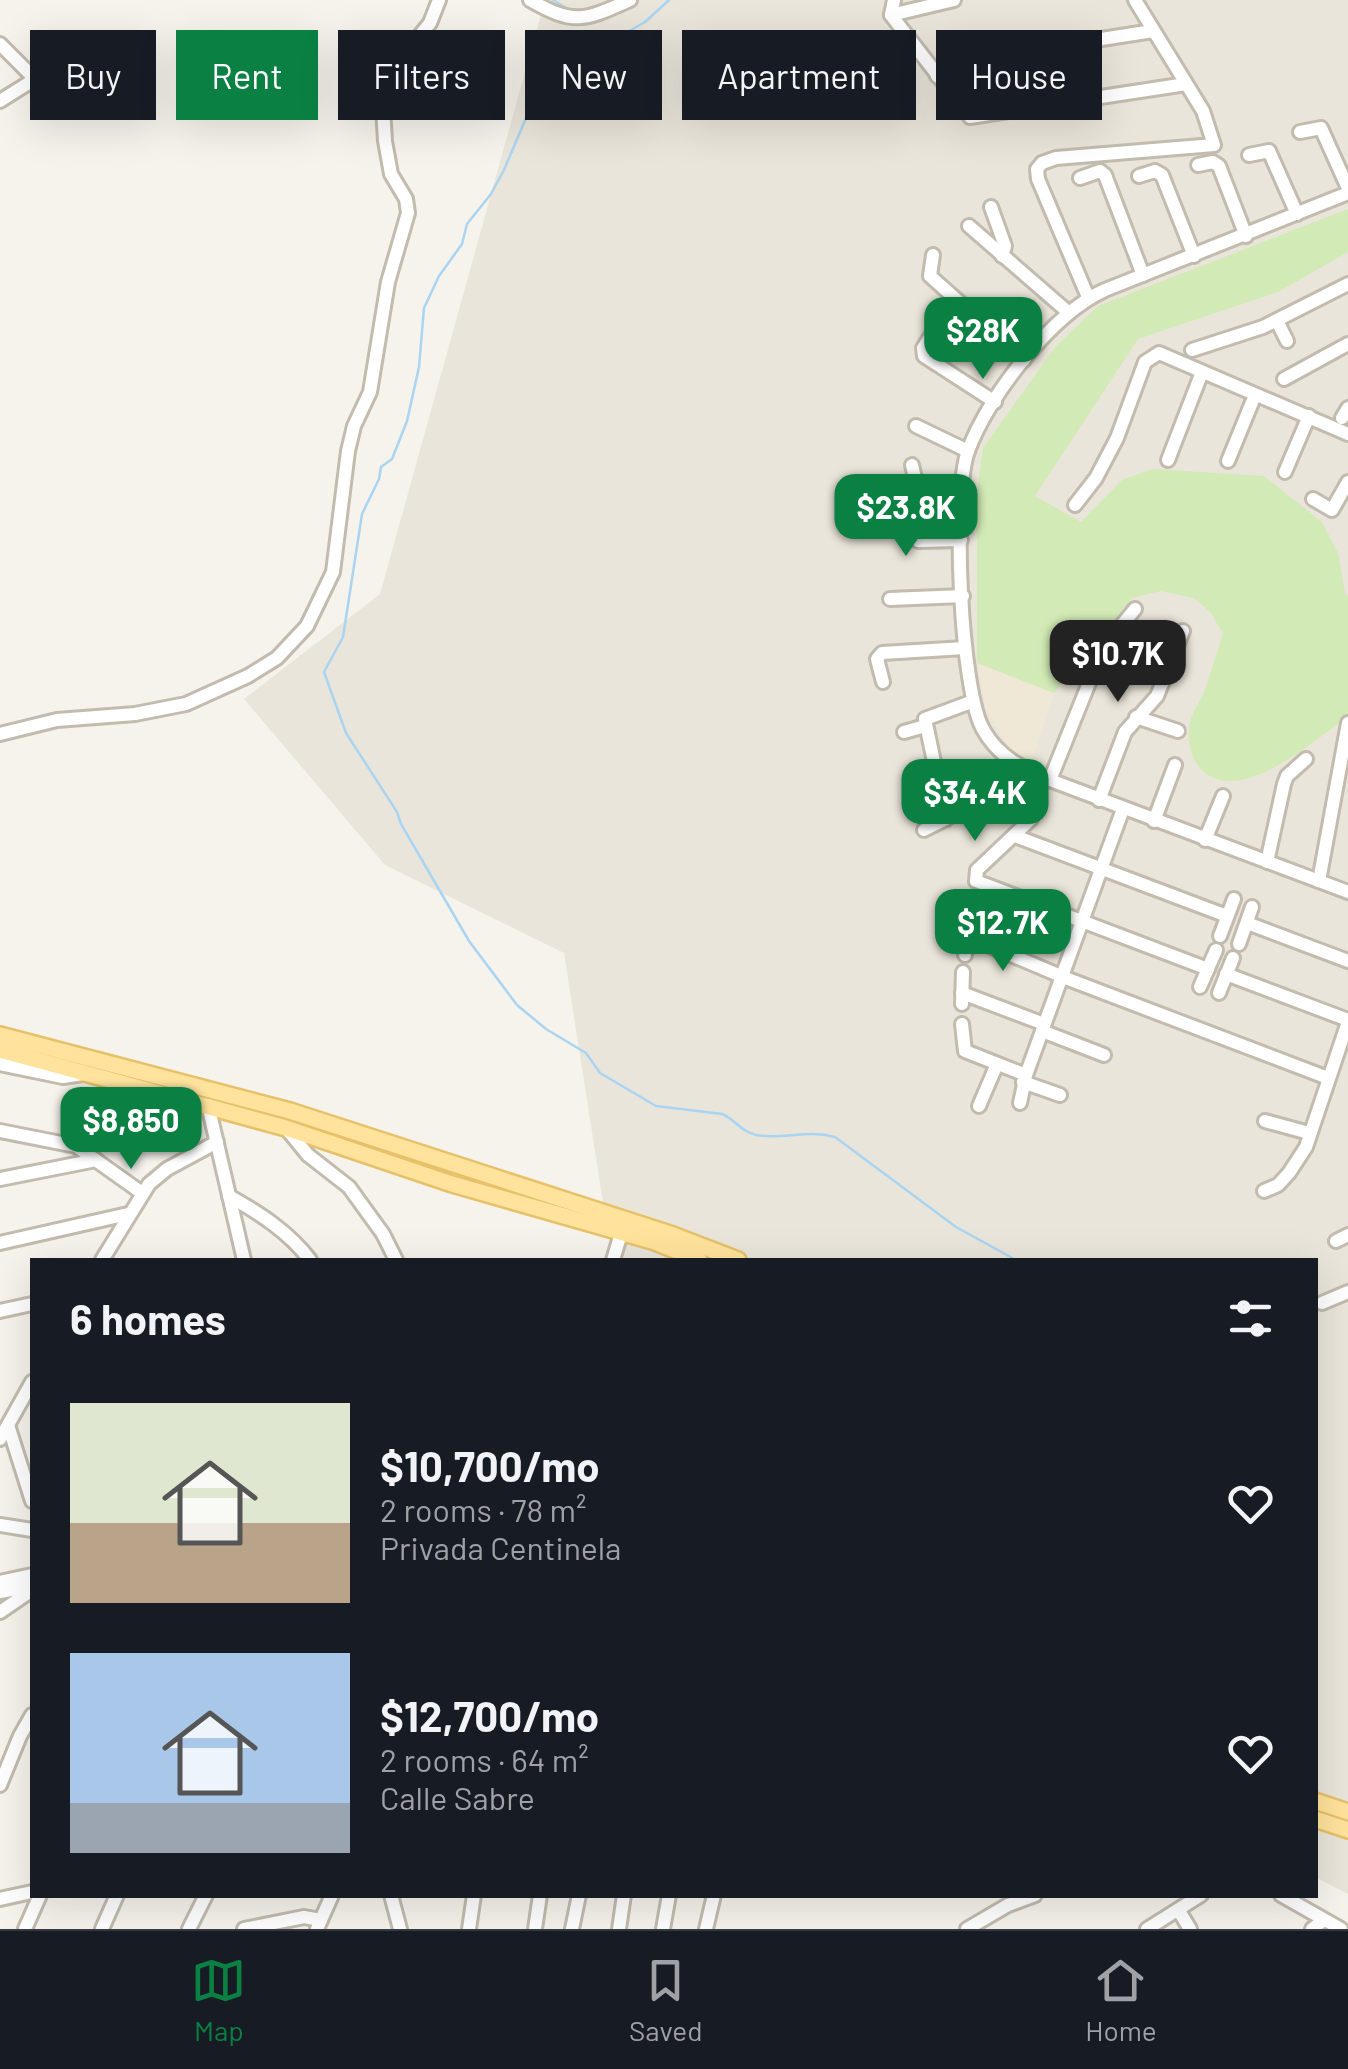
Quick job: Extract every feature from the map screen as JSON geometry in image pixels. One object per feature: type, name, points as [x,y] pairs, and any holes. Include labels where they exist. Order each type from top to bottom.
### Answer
[{"type":"main road","points":[[0,1034],[290,1112],[623,1226],[731,1258]]},
{"type":"main road","points":[[0,1050],[286,1128],[452,1184],[623,1226],[694,1258]]},
{"type":"main road","points":[[1318,1802],[1348,1812]]},
{"type":"main road","points":[[1318,1820],[1348,1830]]},
{"type":"street","points":[[0,734],[57,720],[136,714],[186,704],[278,658],[307,626],[332,572],[348,450],[370,392],[388,282],[408,213],[406,198],[391,174],[382,92],[390,72],[430,23],[439,0]]},
{"type":"street","points":[[530,0],[572,19],[630,0]]},
{"type":"street","points":[[894,0],[891,15],[936,75]]},
{"type":"street","points":[[891,15],[954,0]]},
{"type":"street","points":[[1088,298],[1038,178],[1037,169],[1042,162],[1214,145],[1210,126],[1134,0]]},
{"type":"street","points":[[1102,39],[1153,31]]},
{"type":"street","points":[[0,44],[35,78],[0,101]]},
{"type":"street","points":[[1102,97],[1186,84]]},
{"type":"street","points":[[1300,132],[1320,128],[1348,190],[1246,236],[1088,298],[1042,336],[995,402],[968,451],[960,486],[965,648],[972,702],[982,730],[1012,762],[1099,800],[1348,892]]},
{"type":"street","points":[[1249,155],[1268,151],[1296,214]]},
{"type":"street","points":[[1198,164],[1213,162],[1219,166],[1246,236]]},
{"type":"street","points":[[1139,176],[1155,171],[1162,175],[1194,256]]},
{"type":"street","points":[[1080,178],[1098,172],[1105,175],[1144,275]]},
{"type":"street","points":[[992,207],[1004,246],[1002,256]]},
{"type":"street","points":[[969,226],[1068,312]]},
{"type":"street","points":[[933,255],[930,276],[1024,360]]},
{"type":"street","points":[[1192,350],[1277,320],[1348,284]]},
{"type":"street","points":[[1277,320],[1286,341]]},
{"type":"street","points":[[932,334],[923,348],[924,356],[995,402]]},
{"type":"street","points":[[1284,380],[1348,344]]},
{"type":"street","points":[[1075,505],[1112,448],[1145,362],[1158,353],[1348,434]]},
{"type":"street","points":[[1168,460],[1202,372]]},
{"type":"street","points":[[1228,461],[1255,394]]},
{"type":"street","points":[[1285,472],[1309,416]]},
{"type":"street","points":[[916,426],[968,451]]},
{"type":"street","points":[[912,465],[917,487],[960,486]]},
{"type":"street","points":[[1313,499],[1332,510],[1348,482]]},
{"type":"street","points":[[912,519],[915,540],[961,540]]},
{"type":"street","points":[[890,598],[964,596]]},
{"type":"street","points":[[1050,780],[1103,648],[1135,609]]},
{"type":"street","points":[[1099,800],[1125,732],[1162,686],[1183,631]]},
{"type":"street","points":[[883,682],[877,659],[882,653],[965,648]]},
{"type":"street","points":[[904,732],[972,702]]},
{"type":"street","points":[[1136,716],[1178,731]]},
{"type":"street","points":[[925,722],[946,819]]},
{"type":"street","points":[[1320,881],[1348,723]]},
{"type":"street","points":[[1268,862],[1284,784],[1287,776],[1306,760]]},
{"type":"street","points":[[924,830],[946,819],[1012,762]]},
{"type":"street","points":[[1154,821],[1175,765]]},
{"type":"street","points":[[1205,840],[1223,796]]},
{"type":"street","points":[[1020,1102],[1024,1078],[1123,809]]},
{"type":"street","points":[[1031,819],[975,876],[978,884],[1208,969]]},
{"type":"street","points":[[1015,836],[1227,916]]},
{"type":"street","points":[[1200,988],[1234,900]]},
{"type":"street","points":[[1219,993],[1252,907]]},
{"type":"street","points":[[965,955],[967,917]]},
{"type":"street","points":[[1247,923],[1348,961]]},
{"type":"street","points":[[966,936],[1328,1078]]},
{"type":"street","points":[[963,972],[962,999],[1104,1055]]},
{"type":"street","points":[[1226,974],[1348,1021],[1306,1146],[1289,1173],[1264,1191]]},
{"type":"street","points":[[962,1024],[965,1050],[1060,1095]]},
{"type":"street","points":[[0,1064],[63,1078],[83,1074]]},
{"type":"street","points":[[979,1106],[997,1064]]},
{"type":"street","points":[[208,1106],[244,1258]]},
{"type":"street","points":[[1265,1121],[1310,1133]]},
{"type":"street","points":[[286,1128],[308,1155],[349,1187],[395,1258]]},
{"type":"street","points":[[0,1130],[76,1146],[142,1193]]},
{"type":"street","points":[[308,1155],[316,1138]]},
{"type":"street","points":[[103,1258],[142,1193],[167,1169],[217,1142]]},
{"type":"street","points":[[0,1178],[96,1160]]},
{"type":"street","points":[[229,1196],[283,1232],[308,1258]]},
{"type":"street","points":[[0,1243],[128,1214]]},
{"type":"street","points":[[614,1258],[623,1226]]},
{"type":"street","points":[[1322,1304],[1348,1292]]},
{"type":"street","points":[[0,1311],[30,1304]]},
{"type":"street","points":[[0,1439],[30,1386]]},
{"type":"street","points":[[8,1424],[30,1495]]},
{"type":"street","points":[[0,1525],[30,1530]]},
{"type":"street","points":[[0,1582],[30,1576]]},
{"type":"street","points":[[0,1592],[30,1588]]},
{"type":"street","points":[[0,1612],[30,1590]]},
{"type":"street","points":[[0,1785],[30,1718]]},
{"type":"street","points":[[0,1899],[30,1892]]},
{"type":"street","points":[[24,1929],[39,1898]]},
{"type":"street","points":[[102,1929],[116,1898]]},
{"type":"street","points":[[189,1929],[204,1898]]},
{"type":"street","points":[[244,1929],[304,1917],[318,1926],[331,1898]]},
{"type":"street","points":[[393,1898],[400,1929]]},
{"type":"street","points":[[469,1929],[474,1898]]},
{"type":"street","points":[[535,1929],[540,1898]]},
{"type":"street","points":[[572,1929],[578,1898]]},
{"type":"street","points":[[619,1929],[624,1898]]},
{"type":"street","points":[[663,1929],[668,1898]]},
{"type":"street","points":[[706,1929],[713,1898]]},
{"type":"street","points":[[966,1929],[1026,1898]]},
{"type":"street","points":[[1147,1929],[1197,1898]]},
{"type":"street","points":[[1286,1898],[1341,1929]]},
{"type":"street","points":[[1179,1910],[1190,1929]]},
{"type":"street","points":[[1312,1929],[1324,1920]]},
{"type":"shaded area","points":[[545,0],[1348,0],[1348,1894],[1318,1879],[1318,1258],[612,1258],[564,953],[385,865],[244,699],[380,594],[525,72],[525,120],[662,120],[662,30],[537,30]]},
{"type":"shaded area","points":[[977,663],[1054,693],[1031,765],[1014,755],[986,710]]},
{"type":"green space","points":[[1348,209],[1348,252],[1278,292],[1138,339],[1035,496],[1081,522],[1122,480],[1152,469],[1264,476],[1322,522],[1338,553],[1348,596],[1348,717],[1275,767],[1233,781],[1215,778],[1193,758],[1189,728],[1223,634],[1211,613],[1194,598],[1161,591],[1132,598],[1054,693],[977,663],[974,515],[983,448],[1055,347],[1098,306]]},
{"type":"waterway","points":[[553,0],[569,10]]},
{"type":"waterway","points":[[581,11],[614,0]]},
{"type":"waterway","points":[[669,0],[645,22],[580,59],[573,73],[555,86],[537,92],[504,170],[467,224],[462,244],[439,276],[424,308],[419,367],[407,421],[392,459],[381,467],[362,514],[343,637],[324,672],[346,733],[397,812],[469,941],[517,1005],[546,1029],[586,1053],[600,1073],[656,1106],[722,1114],[756,1135],[835,1137],[956,1227],[1012,1258]]}]
